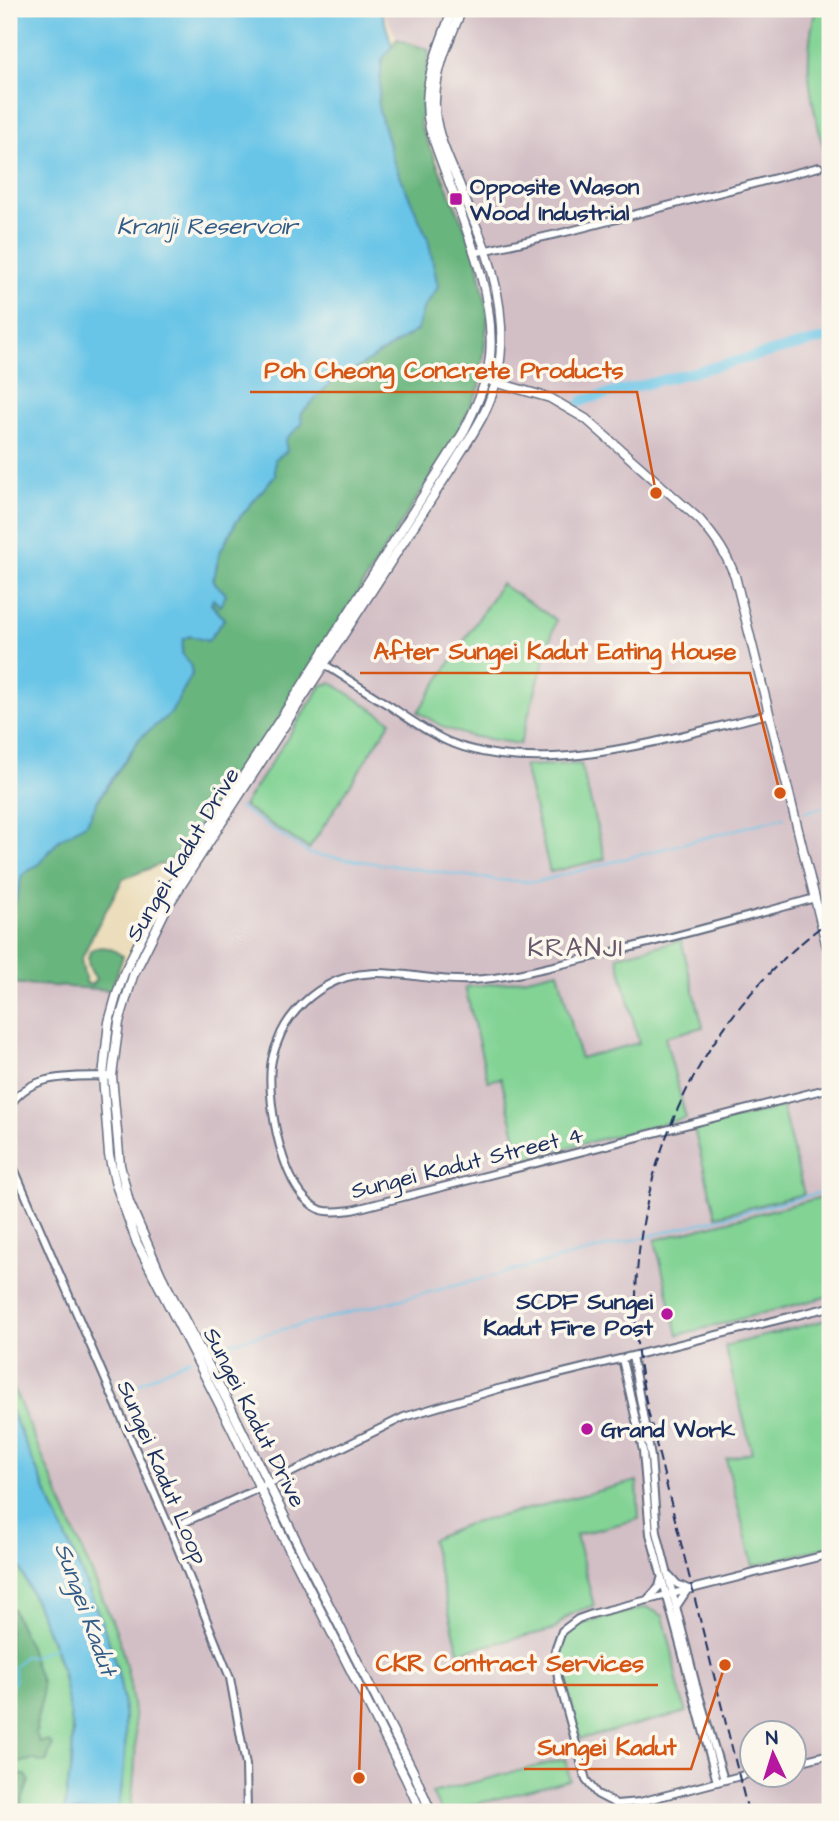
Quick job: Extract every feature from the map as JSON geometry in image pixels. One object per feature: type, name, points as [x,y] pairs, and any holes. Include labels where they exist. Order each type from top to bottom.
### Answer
[{"type":"main road","name":"Sungei Kadut Drive","points":[[421,1812],[314,1599],[230,1406],[161,1275],[130,1202],[120,1165],[108,1076],[133,976],[167,907],[463,433],[479,400],[490,358],[486,294],[428,121],[427,97],[431,66],[453,9]]},
{"type":"main road","name":"Sungei Kadut Drive","points":[[321,662],[452,467],[489,404],[496,382],[500,353],[497,294],[486,251],[442,144],[436,119],[435,102],[441,63],[462,9]]},
{"type":"main road","points":[[485,379],[550,398],[586,419],[700,520],[726,554],[735,576],[830,959]]},
{"type":"main road","name":"Sungei Kadut Drive","points":[[264,1486],[414,1773],[431,1812]]},
{"type":"street","points":[[474,253],[819,167]]},
{"type":"street","points":[[321,662],[447,741],[470,749],[517,756],[600,754],[769,714]]},
{"type":"street","name":"Sungei Kadut Street 4","points":[[815,898],[627,949],[513,975],[471,980],[441,980],[372,972],[351,975],[324,987],[306,1000],[289,1019],[278,1040],[271,1066],[271,1096],[274,1125],[282,1156],[297,1188],[312,1205],[335,1212],[361,1208],[830,1088]]},
{"type":"street","points":[[9,1107],[25,1088],[39,1081],[58,1077],[108,1076]]},
{"type":"street","name":"Sungei Kadut Loop","points":[[9,1157],[170,1529],[230,1678],[246,1765],[247,1812]]},
{"type":"street","points":[[170,1529],[404,1418],[498,1389],[830,1307]]},
{"type":"street","points":[[632,1356],[651,1457],[657,1532],[665,1576],[720,1781]]},
{"type":"street","points":[[622,1359],[643,1451],[650,1534],[665,1576],[688,1589]]},
{"type":"street","points":[[738,1776],[640,1801],[616,1804],[597,1794],[586,1780],[558,1678],[555,1651],[562,1631],[578,1619],[592,1614],[830,1554]]},
{"type":"street","points":[[646,1600],[659,1587],[665,1576]]},
{"type":"street","points":[[673,1608],[688,1589]]},
{"type":"street","points":[[646,1600],[673,1608]]},
{"type":"street","points":[[808,1759],[830,1754]]},
{"type":"shaded area","points":[[382,9],[816,9],[808,47],[808,78],[830,173],[830,1812],[130,1812],[135,1778],[136,1734],[125,1660],[116,1630],[9,1378],[9,983],[111,990],[480,387],[488,316],[476,252],[423,124],[429,50],[398,40]]},
{"type":"green space","points":[[816,9],[830,9],[830,173],[814,111],[809,72],[811,32]]},
{"type":"green space","points":[[397,39],[429,50],[420,125],[476,253],[488,316],[480,386],[456,436],[244,774],[168,864],[158,865],[123,879],[81,960],[86,983],[92,985],[96,978],[89,967],[90,952],[100,947],[114,950],[123,956],[111,990],[9,983],[9,911],[15,904],[21,875],[40,863],[99,799],[140,738],[171,712],[192,674],[190,665],[182,654],[183,639],[190,636],[208,640],[224,619],[211,603],[212,599],[221,606],[226,594],[213,582],[220,552],[236,522],[275,475],[274,459],[300,415],[340,372],[385,351],[417,329],[423,309],[438,287],[427,237],[393,161],[378,107],[381,61]]},
{"type":"green space","points":[[501,584],[556,620],[520,744],[469,736],[445,728],[418,712]]},
{"type":"green space","points":[[332,683],[391,721],[309,849],[243,806],[322,685]]},
{"type":"green space","points":[[581,764],[605,859],[550,872],[524,766]]},
{"type":"green space","points":[[681,940],[703,1027],[665,1037],[686,1118],[521,1159],[501,1078],[488,1081],[465,987],[509,982],[558,971],[580,1058],[639,1043],[617,956]]},
{"type":"green space","points":[[782,1107],[804,1194],[716,1216],[694,1129]]},
{"type":"green space","points":[[830,1195],[830,1296],[678,1335],[655,1240]]},
{"type":"green space","points":[[830,1319],[830,1546],[753,1566],[726,1459],[752,1452],[725,1346]]},
{"type":"green space","points":[[9,1378],[116,1630],[123,1654],[132,1699],[136,1742],[130,1812],[118,1812],[124,1770],[125,1728],[123,1700],[115,1663],[90,1593],[9,1406]]},
{"type":"green space","points":[[637,1481],[639,1519],[576,1535],[594,1606],[572,1614],[555,1629],[459,1652],[431,1540],[465,1525]]},
{"type":"green space","points":[[9,1543],[49,1635],[65,1682],[72,1742],[64,1812],[18,1812],[29,1781],[19,1775],[18,1763],[34,1759],[46,1762],[52,1746],[39,1742],[36,1734],[42,1685],[11,1608],[9,1609]]},
{"type":"green space","points":[[647,1607],[663,1616],[687,1712],[580,1739],[561,1661],[565,1640],[580,1624]]},
{"type":"green space","points":[[12,1608],[42,1685],[36,1734],[39,1742],[49,1741],[52,1746],[46,1762],[34,1759],[18,1763],[19,1775],[26,1775],[29,1781],[18,1812],[9,1812],[9,1609]]},
{"type":"green space","points":[[565,1759],[570,1780],[444,1812],[441,1812],[432,1793]]},
{"type":"water","name":"Kranji Reservoir","points":[[9,9],[381,9],[392,46],[382,60],[378,107],[394,163],[428,239],[438,287],[423,309],[417,330],[351,372],[340,373],[301,414],[302,424],[285,440],[287,451],[275,459],[275,475],[236,522],[220,552],[213,581],[226,594],[220,606],[213,599],[211,604],[224,619],[208,641],[190,636],[183,639],[182,653],[190,664],[192,674],[171,713],[140,738],[99,798],[87,823],[59,840],[39,864],[22,875],[15,904],[9,911]]},
{"type":"water","points":[[9,1406],[90,1593],[120,1681],[125,1742],[118,1812],[64,1812],[73,1732],[63,1674],[54,1645],[9,1543]]},
{"type":"waterway","points":[[581,402],[830,337]]},
{"type":"waterway","points":[[804,812],[830,806]]},
{"type":"waterway","points":[[239,807],[310,854],[496,880],[536,882],[784,817]]},
{"type":"waterway","points":[[210,1348],[830,1190]]},
{"type":"waterway","points":[[128,1389],[191,1358]]},
{"type":"waterway","points":[[9,1693],[15,1680],[14,1667],[24,1656],[31,1657],[55,1647]]},
{"type":"railway","points":[[748,1812],[648,1411],[636,1332],[638,1262],[647,1205],[662,1149],[684,1096],[711,1047],[745,1000],[785,958],[830,920]]},
{"type":"place","name":"Opposite Wason Wood Industrial","points":[[456,199]]},
{"type":"place","name":"Poh Cheong Concrete Products","points":[[656,493]]},
{"type":"place","name":"After Sungei Kadut Eating House","points":[[780,793]]},
{"type":"place","name":"SCDF Sungei Kadut Fire Post","points":[[667,1314]]},
{"type":"place","name":"Grand Work","points":[[587,1429]]},
{"type":"place","name":"Sungei Kadut","points":[[725,1665]]},
{"type":"place","name":"CKR Contract Services","points":[[359,1778]]},
{"type":"district","name":"KRANJI","points":[[576,947]]}]
